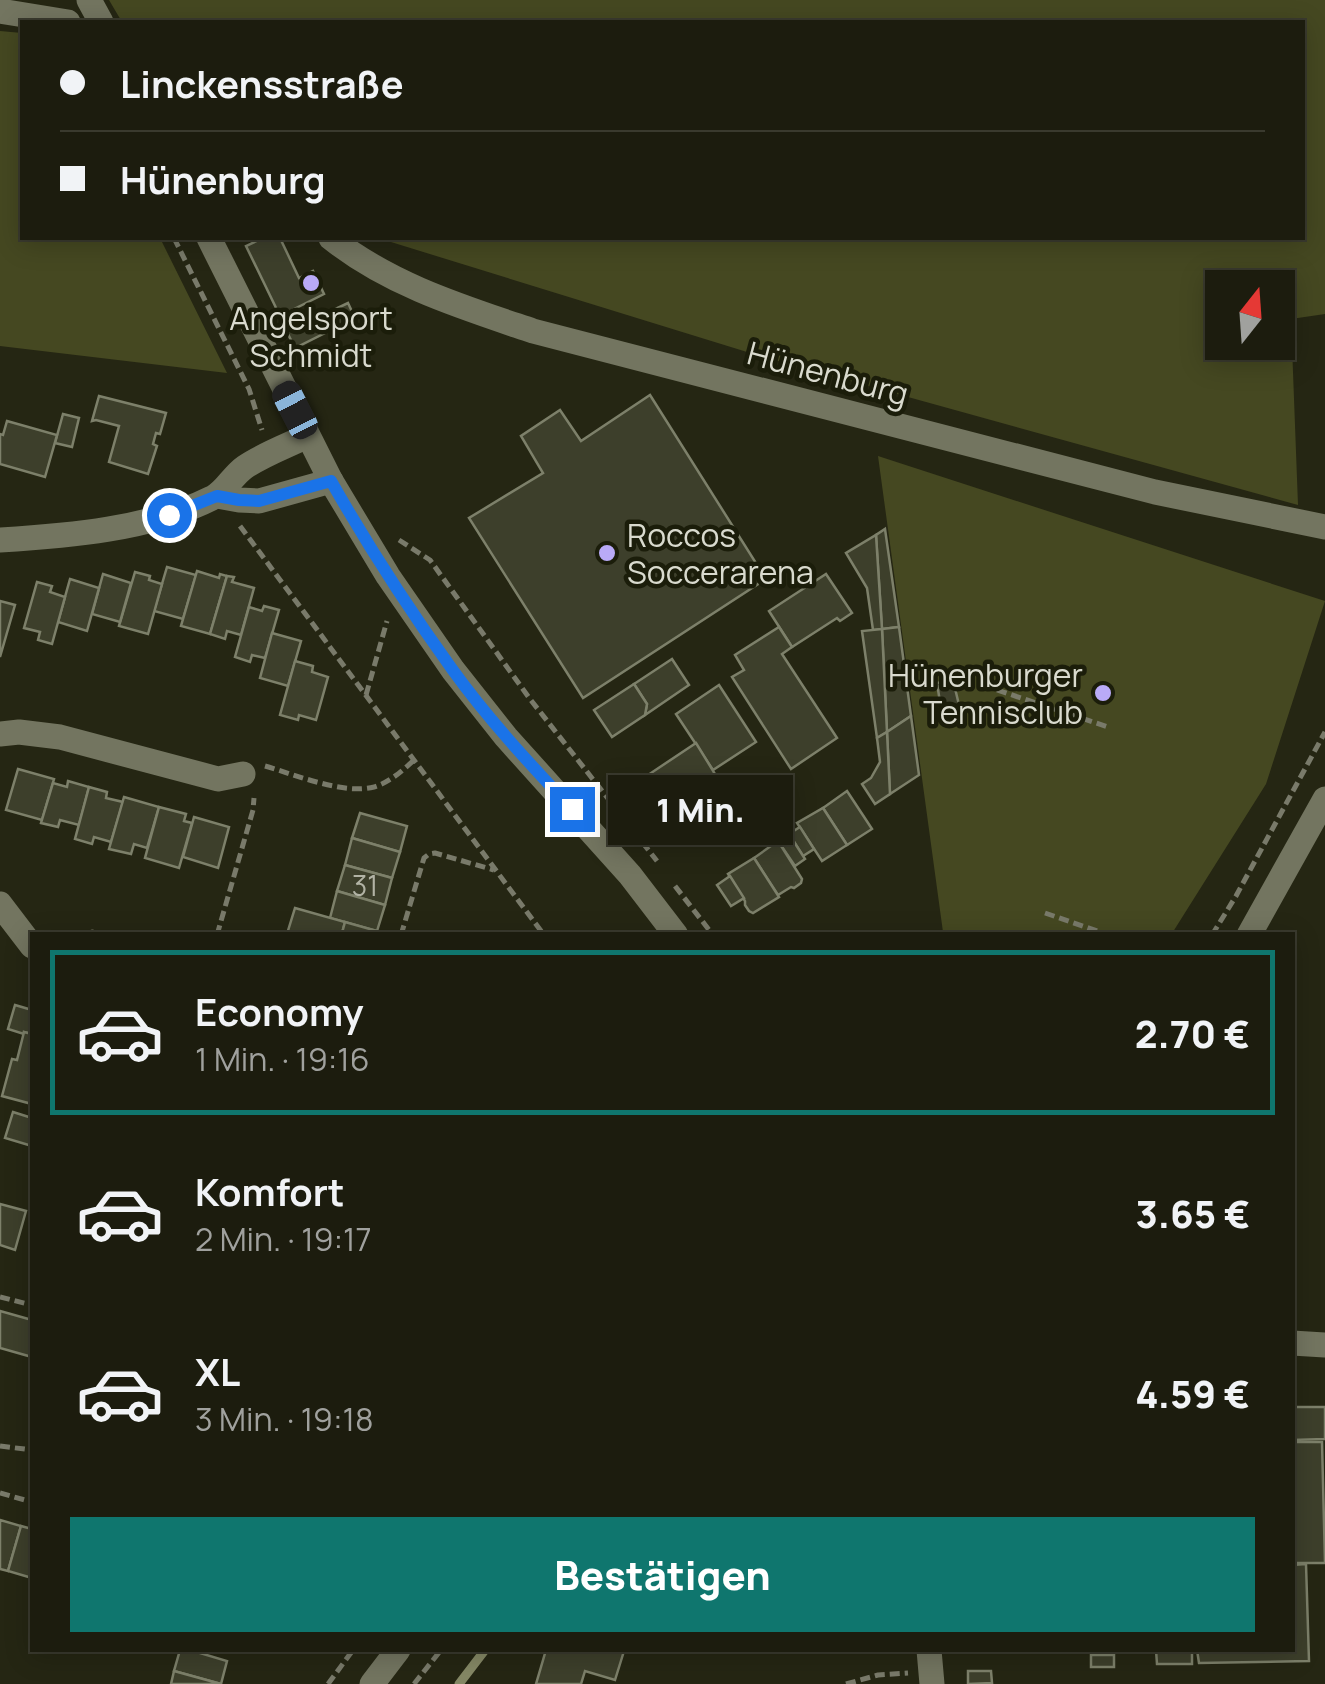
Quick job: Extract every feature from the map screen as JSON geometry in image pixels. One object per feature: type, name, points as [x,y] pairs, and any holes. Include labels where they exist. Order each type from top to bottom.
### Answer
[{"type":"street","points":[[0,12],[54,20]]},
{"type":"street","points":[[211,240],[331,481],[388,576],[506,738],[630,876],[674,932]]},
{"type":"street","name":"Hünenburg","points":[[334,240],[389,276],[533,331],[1155,492],[1325,526]]},
{"type":"street","points":[[0,540],[64,536],[169,515],[217,496],[247,466],[308,436]]},
{"type":"street","points":[[217,496],[259,501],[331,481]]},
{"type":"street","points":[[0,734],[60,737],[218,780],[243,774]]},
{"type":"street","points":[[1251,932],[1325,799]]},
{"type":"street","points":[[0,904],[30,943]]},
{"type":"street","points":[[1295,1344],[1325,1345]]},
{"type":"street","points":[[372,1684],[396,1652]]},
{"type":"path","points":[[175,240],[248,388],[272,454]]},
{"type":"path","points":[[217,496],[542,932]]},
{"type":"path","points":[[393,533],[430,560],[520,685],[664,870]]},
{"type":"path","points":[[366,696],[390,613]]},
{"type":"path","points":[[998,690],[1108,727]]},
{"type":"path","points":[[1214,932],[1325,732]]},
{"type":"path","points":[[218,932],[253,810],[254,794],[243,774],[264,766],[349,789],[373,787],[394,778],[414,760]]},
{"type":"path","points":[[402,932],[424,858],[429,854],[497,871]]},
{"type":"path","points":[[675,885],[711,932]]},
{"type":"path","points":[[1045,913],[1100,932]]},
{"type":"path","points":[[0,1296],[30,1305]]},
{"type":"path","points":[[0,1446],[30,1450]]},
{"type":"path","points":[[0,1493],[30,1501]]},
{"type":"path","points":[[328,1684],[351,1652]]},
{"type":"path","points":[[414,1684],[439,1652]]},
{"type":"path","points":[[846,1684],[878,1675],[931,1669]]},
{"type":"green space","points":[[109,0],[1325,0],[1325,314],[1295,318],[1295,270],[1205,270],[1205,360],[1293,360],[1298,505],[760,356],[384,240],[1305,240],[1305,20],[121,20]]},
{"type":"green space","points":[[0,31],[20,33],[20,240],[161,240],[227,373],[0,346]]},
{"type":"green space","name":"Hünenburger Tennisclub","points":[[878,456],[1325,601],[1266,784],[1173,932],[943,932]]},
{"type":"building","points":[[259,240],[281,240],[299,278],[313,271],[324,294],[280,316],[246,246]]},
{"type":"building","points":[[348,303],[355,318],[295,348],[287,332]]},
{"type":"building","name":"Roccos Soccerarena","points":[[650,395],[766,579],[583,698],[469,518],[543,473],[521,436],[560,410],[581,441]]},
{"type":"building","points":[[99,396],[166,413],[160,434],[156,433],[153,444],[157,446],[148,474],[109,462],[119,426],[92,421]]},
{"type":"building","points":[[63,414],[79,418],[72,447],[55,443]]},
{"type":"building","points":[[7,421],[57,435],[45,477],[0,464],[0,434],[3,435]]},
{"type":"building","points":[[885,529],[899,627],[882,629],[876,535]]},
{"type":"building","points":[[876,535],[882,629],[873,630],[867,588],[846,553]]},
{"type":"building","points":[[167,567],[196,575],[183,619],[154,611]]},
{"type":"building","points":[[197,571],[219,578],[220,574],[227,576],[210,634],[181,626]]},
{"type":"building","points":[[135,572],[162,584],[148,634],[119,626]]},
{"type":"building","points":[[103,574],[131,583],[120,622],[92,614]]},
{"type":"building","points":[[826,574],[852,613],[840,621],[837,618],[792,647],[769,611]]},
{"type":"building","points":[[227,576],[234,577],[232,582],[254,588],[241,635],[227,631],[225,639],[210,634]]},
{"type":"building","points":[[70,579],[99,588],[87,631],[58,622]]},
{"type":"building","points":[[37,582],[52,586],[50,592],[65,597],[52,644],[38,640],[40,632],[24,628]]},
{"type":"building","points":[[0,601],[15,605],[0,657]]},
{"type":"building","points":[[264,606],[279,610],[265,658],[252,655],[250,662],[235,657],[249,607],[262,611]]},
{"type":"building","points":[[779,627],[792,647],[782,654],[837,738],[791,769],[732,677],[744,670],[735,655]]},
{"type":"building","points":[[899,627],[911,716],[887,732],[882,629]]},
{"type":"building","points":[[882,629],[887,732],[877,738],[862,631]]},
{"type":"building","points":[[272,633],[301,641],[288,686],[260,678]]},
{"type":"building","points":[[672,659],[689,685],[645,715],[647,704],[634,684]]},
{"type":"building","points":[[295,661],[313,666],[312,672],[328,677],[316,720],[280,715]]},
{"type":"building","points":[[953,680],[957,713],[942,715],[937,683]]},
{"type":"building","points":[[634,684],[647,704],[645,715],[612,737],[594,710]]},
{"type":"building","points":[[719,685],[756,742],[713,770],[676,714]]},
{"type":"building","points":[[911,716],[919,775],[890,794],[887,732]]},
{"type":"building","points":[[887,732],[890,794],[875,804],[862,784],[871,778],[880,762],[877,738]]},
{"type":"building","points":[[696,743],[715,774],[705,780],[718,801],[680,825],[648,775]]},
{"type":"building","points":[[18,769],[54,779],[42,820],[6,810]]},
{"type":"building","points":[[68,781],[89,787],[79,825],[60,820],[58,827],[41,823],[53,783],[67,787]]},
{"type":"building","points":[[89,787],[107,792],[106,798],[123,802],[111,842],[94,837],[92,844],[75,839]]},
{"type":"building","points":[[847,791],[872,829],[847,845],[823,808]]},
{"type":"building","points":[[124,797],[159,807],[147,848],[134,844],[131,854],[109,849]]},
{"type":"building","points":[[159,807],[186,814],[184,821],[192,823],[179,868],[145,858]]},
{"type":"building","points":[[823,808],[847,845],[822,861],[797,823]]},
{"type":"building","points":[[360,813],[407,826],[400,852],[352,838]]},
{"type":"building","points":[[194,817],[229,827],[218,868],[183,857]]},
{"type":"building","points":[[800,827],[814,849],[803,856],[789,834]]},
{"type":"building","points":[[789,834],[805,859],[795,866],[778,841]]},
{"type":"building","points":[[352,838],[400,852],[392,878],[345,865]]},
{"type":"building","points":[[778,841],[802,879],[794,888],[778,895],[754,858]]},
{"type":"building","points":[[754,858],[779,897],[753,913],[728,874]]},
{"type":"building","points":[[345,865],[392,878],[385,905],[337,891]]},
{"type":"building","points":[[730,876],[744,898],[731,906],[717,885]]},
{"type":"building","points":[[337,891],[385,905],[377,931],[330,918]]},
{"type":"building","points":[[295,908],[345,922],[342,932],[288,932]]},
{"type":"building","points":[[345,922],[377,931],[377,932],[342,932]]},
{"type":"building","points":[[15,1005],[30,1009],[30,1034],[8,1029]]},
{"type":"building","points":[[24,1032],[30,1034],[30,1103],[2,1096],[12,1059],[17,1060]]},
{"type":"building","points":[[13,1112],[30,1117],[30,1145],[5,1138]]},
{"type":"building","points":[[0,1204],[26,1211],[15,1250],[0,1245]]},
{"type":"building","points":[[0,1311],[30,1319],[30,1356],[0,1348]]},
{"type":"building","points":[[1295,1407],[1325,1407],[1325,1439],[1295,1440]]},
{"type":"building","points":[[1295,1442],[1322,1442],[1325,1563],[1295,1563]]},
{"type":"building","points":[[0,1520],[21,1526],[8,1571],[0,1569]]},
{"type":"building","points":[[21,1526],[30,1528],[30,1577],[8,1571]]},
{"type":"building","points":[[1306,1564],[1309,1661],[1199,1663],[1197,1652],[1295,1652],[1295,1565]]},
{"type":"building","points":[[179,1652],[197,1652],[227,1661],[221,1684],[174,1671]]},
{"type":"building","points":[[545,1652],[624,1652],[615,1680],[585,1671],[581,1684],[536,1684]]},
{"type":"building","points":[[1156,1652],[1192,1652],[1192,1664],[1157,1664]]},
{"type":"building","points":[[1091,1655],[1114,1655],[1114,1667],[1091,1667]]},
{"type":"building","points":[[174,1671],[221,1684],[171,1684]]},
{"type":"building","points":[[968,1671],[991,1671],[992,1683],[968,1684]]},
{"type":"waterway","points":[[459,1684],[483,1652]]},
{"type":"place","name":"Angelsport Schmidt","points":[[311,283]]},
{"type":"place","name":"Roccos Soccerarena","points":[[607,553]]},
{"type":"place","name":"Hünenburger Tennisclub","points":[[1103,693]]},
{"type":"route","points":[[169,515],[217,496],[259,501],[331,481],[364,539],[453,670],[506,738],[572,809]]}]
